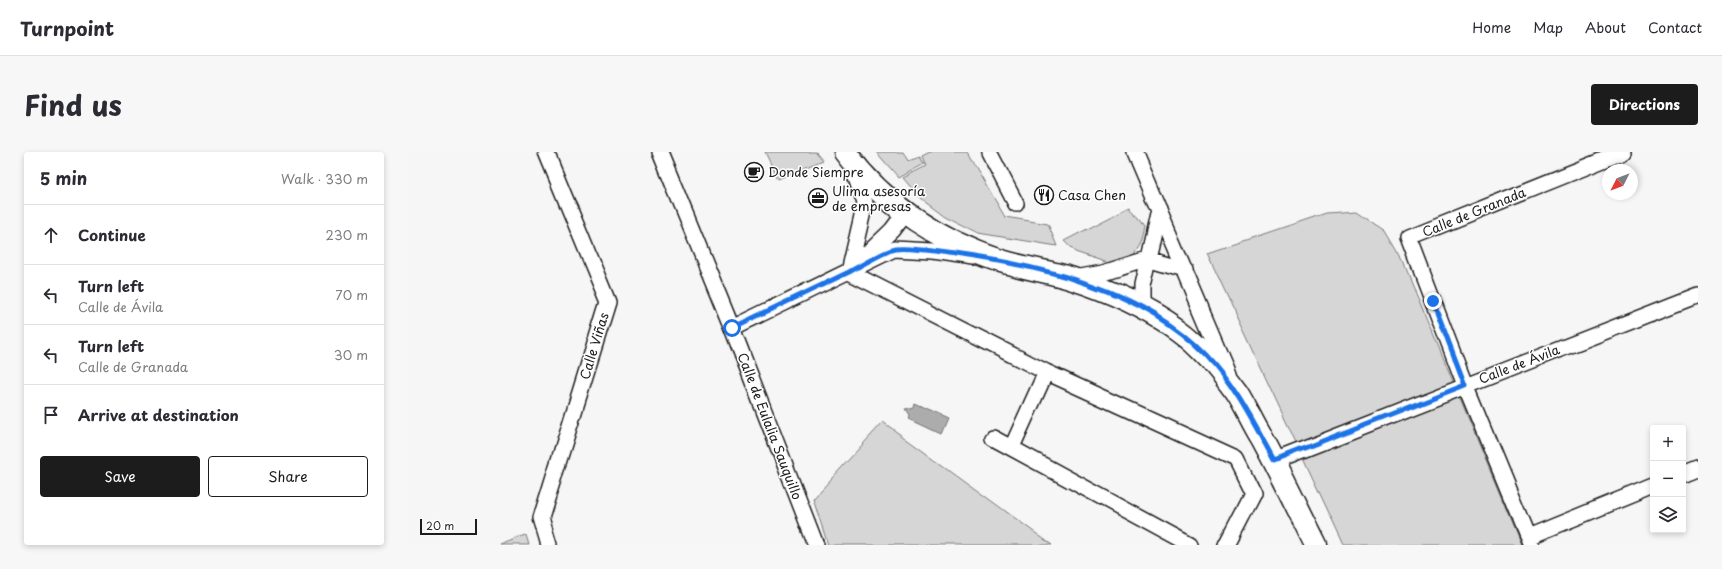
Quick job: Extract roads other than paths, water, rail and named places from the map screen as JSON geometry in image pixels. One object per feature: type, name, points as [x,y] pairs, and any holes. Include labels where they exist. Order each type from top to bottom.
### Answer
[{"type":"main road","points":[[847,155],[875,188],[904,214],[952,241],[1001,261],[1070,278],[1114,295],[1142,307],[1178,330],[1206,355],[1237,394],[1274,460],[1316,545]]},
{"type":"street","name":"Calle Viñas","points":[[546,152],[608,302],[541,518],[549,545]]},
{"type":"street","name":"Calle de Eulalia Sauquillo","points":[[660,152],[732,328],[816,545]]},
{"type":"street","points":[[989,152],[1016,204]]},
{"type":"street","name":"Calle de Granada","points":[[1530,541],[1465,385],[1409,238],[1623,152]]},
{"type":"street","points":[[1137,153],[1159,210],[1237,394]]},
{"type":"street","points":[[847,155],[865,203],[849,272]]},
{"type":"street","points":[[1142,307],[1142,286],[1159,210]]},
{"type":"street","points":[[849,272],[892,230],[904,214]]},
{"type":"street","points":[[732,328],[894,249],[932,251],[1001,261]]},
{"type":"street","points":[[1070,278],[1103,273],[1147,260],[1185,270]]},
{"type":"street","points":[[849,272],[1046,372],[1236,459],[1253,494],[1226,545]]},
{"type":"street","name":"Calle de Ávila","points":[[1274,460],[1698,295]]},
{"type":"street","points":[[1012,447],[1046,372]]},
{"type":"street","points":[[993,438],[1190,545]]},
{"type":"street","points":[[1686,473],[1698,468]]},
{"type":"street","points":[[1530,541],[1650,487]]},
{"type":"place","name":"Donde Siempre","points":[[754,172]]},
{"type":"place","name":"Casa Chen","points":[[1044,195]]},
{"type":"place","name":"Ulima asesoría de empresas","points":[[818,198]]}]
